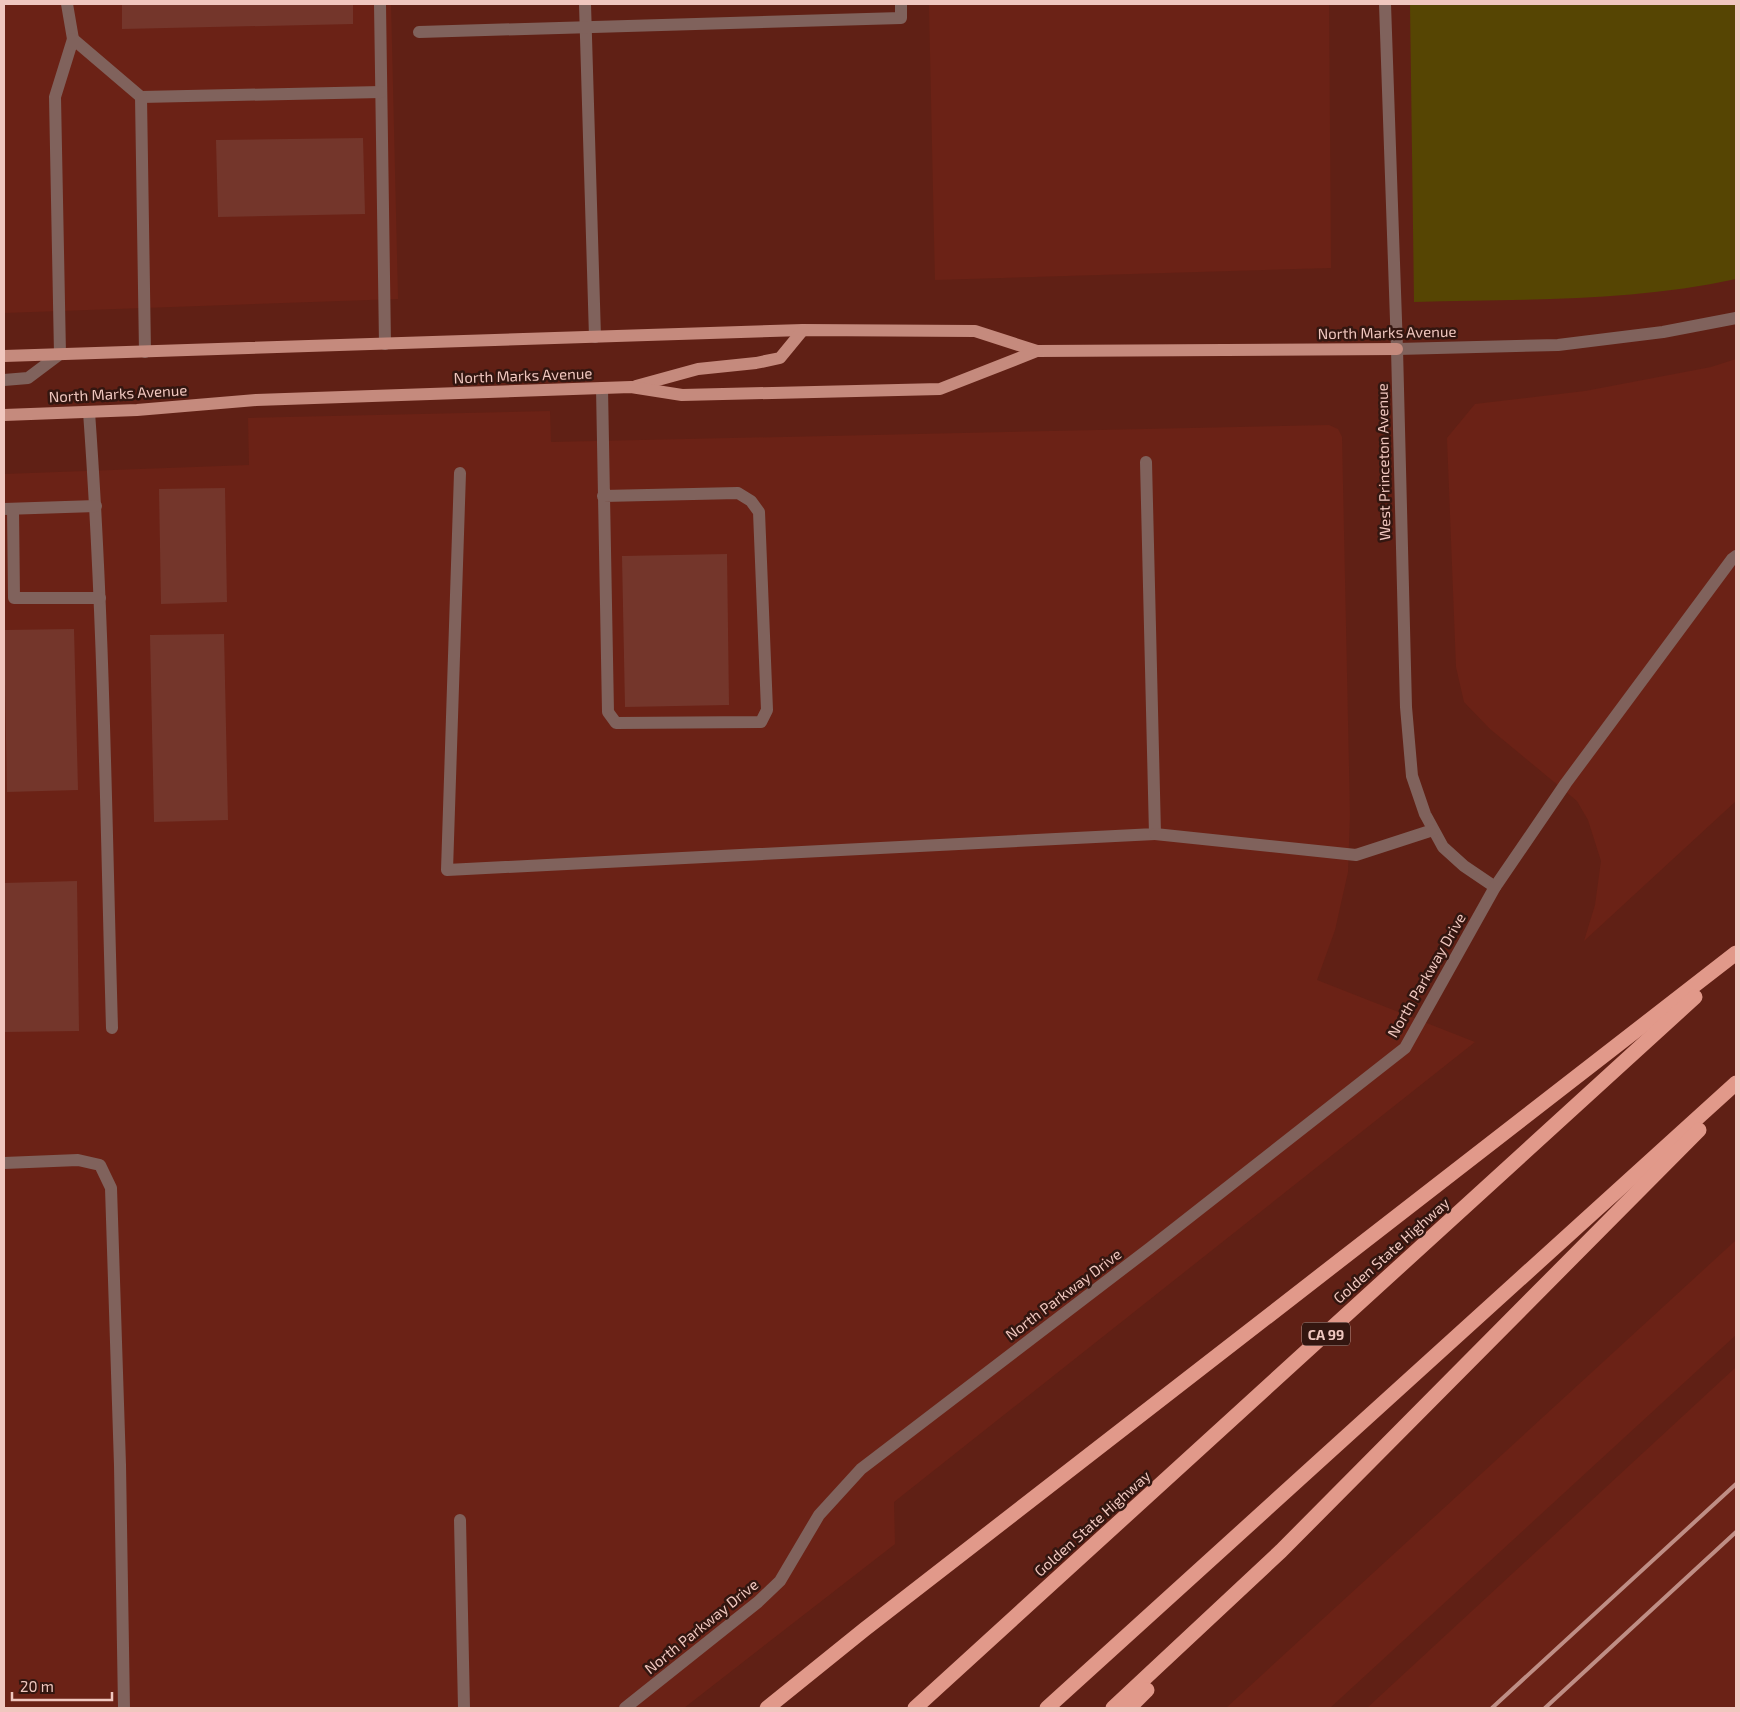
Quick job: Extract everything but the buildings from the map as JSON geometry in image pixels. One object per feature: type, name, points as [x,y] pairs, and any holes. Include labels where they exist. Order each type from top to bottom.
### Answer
[{"type":"highway","points":[[767,1708],[880,1617],[1736,953]]},
{"type":"highway","name":"Golden State Highway","points":[[915,1708],[1736,959]]},
{"type":"highway","points":[[1047,1708],[1736,1083]]},
{"type":"highway","points":[[1129,1708],[1736,1092]]},
{"type":"highway","points":[[1113,1708],[1282,1551]]},
{"type":"main road","name":"North Marks Avenue","points":[[4,356],[804,330],[975,331],[1037,351],[1396,349]]},
{"type":"main road","points":[[631,387],[698,369],[756,363],[780,358],[804,330]]},
{"type":"main road","name":"North Marks Avenue","points":[[4,415],[138,410],[256,400],[631,387],[682,395],[940,389],[1037,351]]},
{"type":"street","points":[[4,380],[28,378],[60,354],[55,98],[73,39],[66,4]]},
{"type":"street","points":[[380,4],[385,344]]},
{"type":"street","points":[[585,4],[595,337]]},
{"type":"street","points":[[419,32],[901,18],[901,4]]},
{"type":"street","name":"West Princeton Avenue","points":[[1385,4],[1406,707],[1412,776],[1424,814],[1443,847],[1464,866],[1496,887]]},
{"type":"street","points":[[73,39],[141,97],[381,92]]},
{"type":"street","points":[[141,97],[145,352]]},
{"type":"street","name":"North Marks Avenue","points":[[1396,349],[1558,345],[1663,332],[1736,318]]},
{"type":"street","points":[[602,388],[604,496],[608,712],[616,723],[760,722],[767,710],[759,512],[751,501],[738,494],[604,496]]},
{"type":"street","points":[[89,412],[100,598],[112,1028]]},
{"type":"street","points":[[1146,462],[1155,834]]},
{"type":"street","points":[[460,473],[447,870],[1155,834],[1356,855],[1433,830]]},
{"type":"street","points":[[96,506],[8,509],[9,571],[14,598],[100,598]]},
{"type":"street","name":"North Parkway Drive","points":[[625,1708],[758,1602],[780,1581],[819,1515],[861,1469],[1150,1248],[1405,1048],[1496,887],[1566,783],[1736,556]]},
{"type":"street","points":[[4,1163],[78,1160],[100,1165],[111,1188],[120,1464],[124,1708]]},
{"type":"street","points":[[460,1520],[464,1708]]},
{"type":"shaded area","points":[[4,4],[391,4],[398,299],[4,313]]},
{"type":"shaded area","points":[[929,4],[1329,4],[1331,268],[935,280]]},
{"type":"shaded area","points":[[1410,4],[1736,4],[1736,279],[1657,292],[1616,296],[1414,302]]},
{"type":"shaded area","points":[[1736,359],[1736,801],[1584,941],[1595,905],[1601,861],[1588,820],[1577,801],[1490,729],[1464,702],[1456,667],[1447,438],[1475,404],[1585,391],[1711,367]]},
{"type":"shaded area","points":[[550,411],[551,442],[1329,425],[1338,429],[1342,437],[1350,815],[1348,872],[1335,930],[1317,980],[1475,1042],[894,1502],[895,1544],[684,1708],[4,1708],[4,474],[249,465],[248,418]]},
{"type":"shaded area","points":[[1736,1240],[1736,1335],[1330,1708],[1226,1708]]},
{"type":"shaded area","points":[[1736,1367],[1736,1708],[1367,1708]]},
{"type":"railway","points":[[1492,1708],[1736,1484]]},
{"type":"railway","points":[[1545,1708],[1736,1532]]}]
